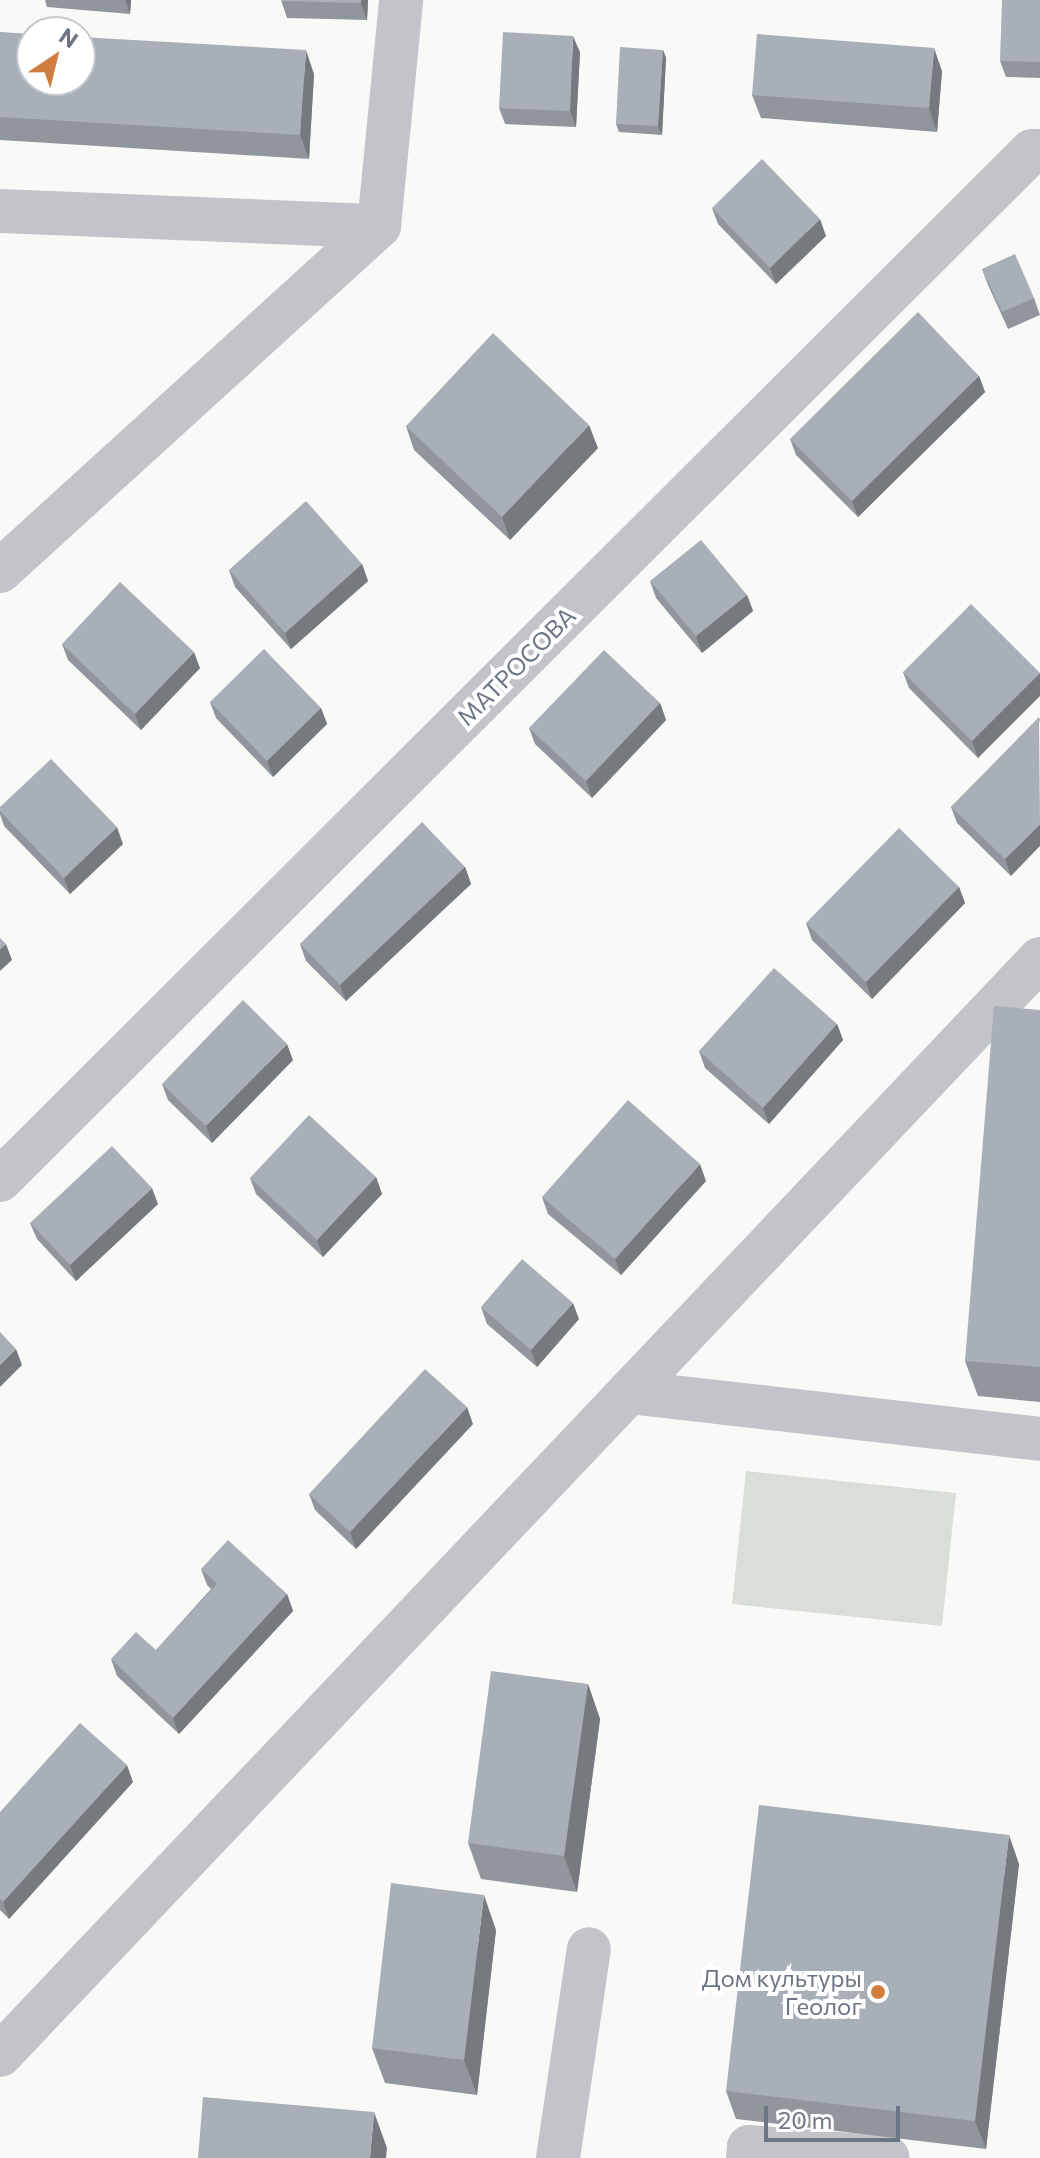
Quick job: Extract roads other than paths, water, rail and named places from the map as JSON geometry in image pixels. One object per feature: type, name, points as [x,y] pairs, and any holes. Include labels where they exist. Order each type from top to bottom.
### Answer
[{"type":"street","points":[[0,571],[379,226],[401,0]]},
{"type":"street","name":"МАТРОСОВА","points":[[0,1180],[1036,151]]},
{"type":"street","points":[[0,211],[379,226]]},
{"type":"street","points":[[0,2055],[1040,959]]},
{"type":"street","points":[[629,1392],[1040,1439]]},
{"type":"street","points":[[558,2158],[589,1949]]},
{"type":"street","points":[[748,2158],[749,2147],[888,2158]]},
{"type":"place","name":"Дом культуры Геолог","points":[[878,1992]]}]
